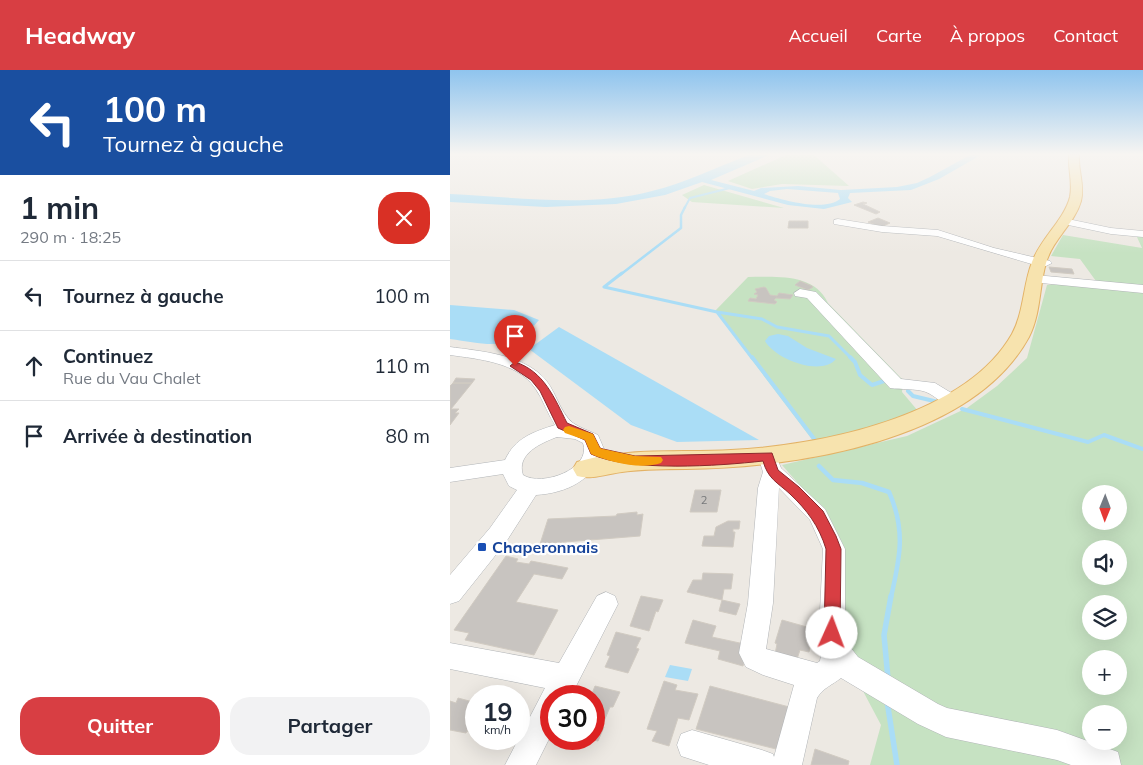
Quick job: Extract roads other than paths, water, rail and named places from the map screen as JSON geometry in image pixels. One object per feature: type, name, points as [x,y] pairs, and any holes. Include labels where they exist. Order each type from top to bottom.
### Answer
[{"type":"main road","points":[[590,460],[734,460],[770,464],[881,432],[925,415],[952,401],[984,380],[1021,344],[1040,268],[1058,230],[1077,204],[1078,187]]},
{"type":"street","points":[[838,222],[882,229],[948,235],[1040,268],[1143,289]]},
{"type":"street","points":[[1058,230],[1143,234]]},
{"type":"street","points":[[800,293],[812,295],[896,384],[929,387],[952,401]]},
{"type":"street","points":[[450,351],[497,359],[515,366],[535,378],[545,390],[562,425],[589,437],[594,443],[590,460],[574,478],[544,488],[530,487],[519,482],[513,475],[512,466],[516,454],[527,444],[541,436],[572,431]]},
{"type":"street","points":[[541,436],[550,424],[554,407]]},
{"type":"street","points":[[770,464],[818,515],[834,549],[832,633],[835,649],[832,668],[822,676],[814,677],[755,658],[752,653],[759,611],[770,464]]},
{"type":"street","points":[[450,474],[512,466]]},
{"type":"street","points":[[450,594],[498,535],[530,487]]},
{"type":"street","points":[[562,685],[606,604]]},
{"type":"street","points":[[835,649],[848,667],[928,714],[946,722],[1056,745],[1107,763]]},
{"type":"street","points":[[450,656],[554,685]]},
{"type":"street","points":[[787,765],[804,694],[814,677]]},
{"type":"street","points":[[520,765],[540,726]]},
{"type":"street","points":[[692,745],[762,765]]},
{"type":"water","points":[[665,187],[687,187],[665,195],[616,204],[546,207],[450,202],[450,194],[577,200],[628,196]]},
{"type":"water","points":[[722,187],[740,187],[754,191],[761,188],[771,187],[813,187],[841,190],[918,187],[911,190],[850,193],[848,198],[852,202],[824,209],[788,205]],"holes":[[[787,189],[838,193],[840,199],[833,203],[814,205],[792,202],[764,194],[770,191]]]},
{"type":"water","points":[[450,305],[514,310],[539,320],[518,338],[508,342],[487,344],[450,339]]},
{"type":"water","points":[[559,327],[759,440],[677,442],[631,425],[529,349]]},
{"type":"water","points":[[778,334],[788,336],[807,348],[836,359],[829,364],[820,366],[799,364],[778,354],[765,341],[769,336]]},
{"type":"water","points":[[670,665],[692,669],[688,681],[665,677]]},
{"type":"waterway","points":[[684,209],[690,198],[730,188]]},
{"type":"waterway","points":[[620,275],[681,228],[681,215],[684,209]]},
{"type":"waterway","points":[[622,273],[604,287],[717,312]]},
{"type":"waterway","points":[[717,312],[762,319],[777,327],[829,336],[855,362],[860,375],[872,385],[887,380]]},
{"type":"waterway","points":[[717,312],[752,358]]},
{"type":"waterway","points":[[752,357],[815,440]]},
{"type":"waterway","points":[[908,391],[913,396],[938,402]]},
{"type":"waterway","points":[[962,409],[1088,442],[1104,435],[1143,449]]},
{"type":"waterway","points":[[819,466],[833,480],[862,483],[889,492],[898,519],[900,544],[891,597]]},
{"type":"waterway","points":[[888,679],[884,635],[891,596]]},
{"type":"waterway","points":[[887,701],[897,765]]},
{"type":"place","name":"Chaperonnais","points":[[482,547]]}]
